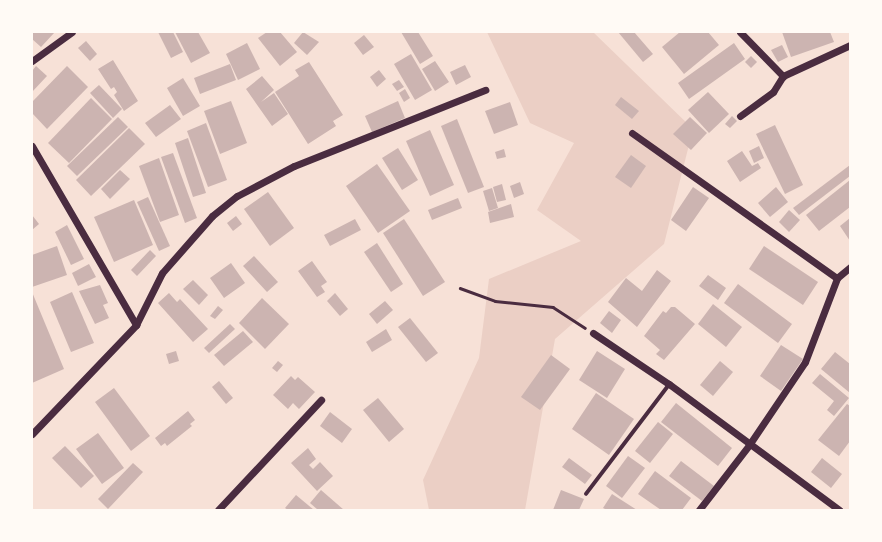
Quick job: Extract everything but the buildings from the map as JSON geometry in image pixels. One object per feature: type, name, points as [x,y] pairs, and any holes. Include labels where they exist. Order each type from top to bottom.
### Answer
[{"type":"street","points":[[32,61],[72,32]]},
{"type":"street","points":[[740,32],[783,76]]},
{"type":"street","points":[[740,116],[773,92],[783,76],[850,45]]},
{"type":"street","points":[[32,434],[136,325],[162,273],[212,216],[237,196],[294,166],[485,90]]},
{"type":"street","points":[[632,133],[837,278]]},
{"type":"street","points":[[32,146],[136,325]]},
{"type":"street","points":[[699,510],[749,445],[805,362],[837,278],[850,267]]},
{"type":"street","points":[[593,333],[669,384],[839,510]]},
{"type":"street","points":[[218,510],[321,400]]},
{"type":"lane","points":[[586,494],[669,384]]},
{"type":"path","points":[[460,288],[495,301],[553,307],[593,333]]},
{"type":"shaded area","points":[[487,32],[593,32],[693,129],[664,244],[555,339],[525,510],[429,510],[423,480],[479,358],[489,279],[581,241],[537,210],[574,143],[530,123]]}]
